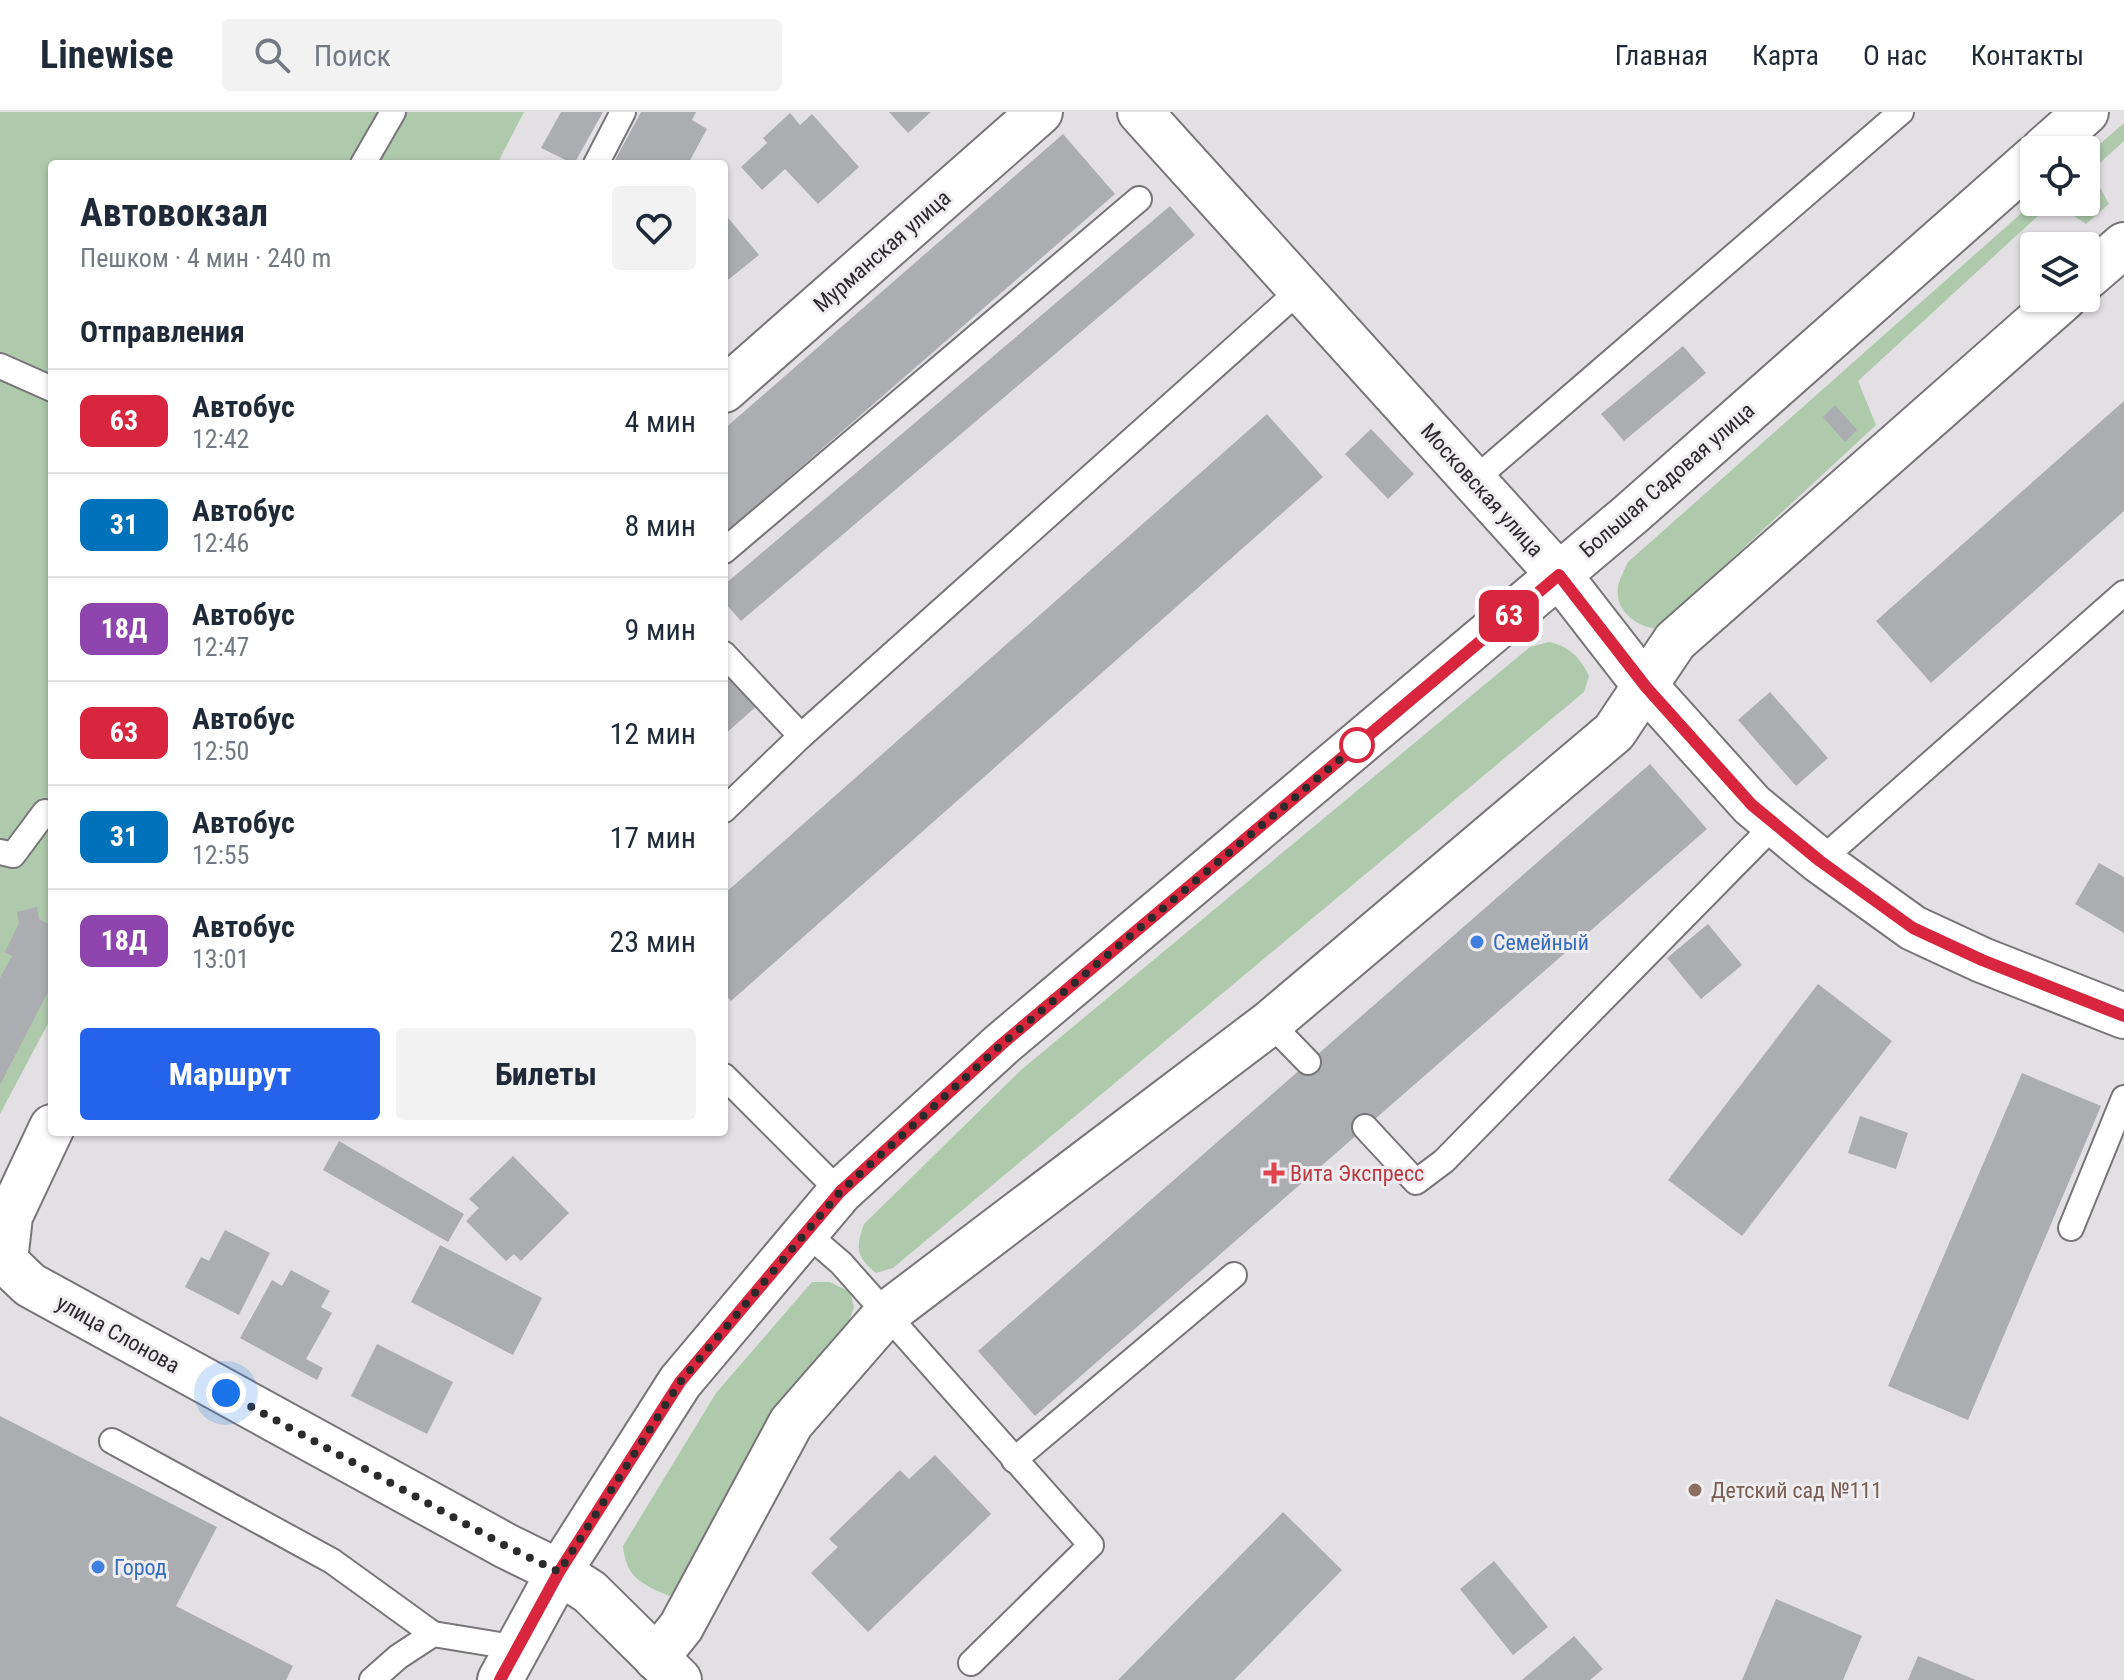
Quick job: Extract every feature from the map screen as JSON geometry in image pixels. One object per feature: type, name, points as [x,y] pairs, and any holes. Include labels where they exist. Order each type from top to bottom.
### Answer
[{"type":"street","name":"Мурманская улица","points":[[728,386],[1040,112]]},
{"type":"street","name":"Московская улица","points":[[1140,112],[1559,575],[1646,687],[1752,805],[1820,861],[1913,928],[1982,960],[2124,1016]]},
{"type":"street","points":[[2059,136],[2086,112]]},
{"type":"street","name":"Большая Садовая улица","points":[[509,1664],[559,1572],[680,1382],[840,1192],[1002,1044],[1559,575],[2020,170]]},
{"type":"street","points":[[2100,266],[2124,245]]},
{"type":"street","points":[[667,1669],[681,1627],[791,1423],[886,1314],[1270,1023],[1614,732],[1675,641],[2048,312]]},
{"type":"street","name":"улица Слонова","points":[[48,1135],[10,1216],[5,1261],[30,1285],[492,1539],[559,1572],[590,1592],[667,1669]]},
{"type":"lane","points":[[365,160],[393,112]]},
{"type":"lane","points":[[598,160],[623,112]]},
{"type":"lane","points":[[1473,481],[1901,112]]},
{"type":"lane","points":[[728,548],[1139,199]]},
{"type":"lane","points":[[728,806],[801,736],[1301,289]]},
{"type":"lane","points":[[0,366],[48,387]]},
{"type":"lane","points":[[1820,861],[2124,593]]},
{"type":"lane","points":[[728,658],[801,736]]},
{"type":"lane","points":[[0,852],[13,855],[48,811]]},
{"type":"lane","points":[[1365,1127],[1416,1182],[1435,1168],[1775,824]]},
{"type":"lane","points":[[1270,1023],[1308,1062]]},
{"type":"lane","points":[[728,1080],[840,1192]]},
{"type":"lane","points":[[2071,1228],[2124,1098]]},
{"type":"lane","points":[[805,1232],[841,1263],[1091,1545],[971,1663]]},
{"type":"lane","points":[[1014,1460],[1234,1275]]},
{"type":"lane","points":[[112,1441],[332,1561],[433,1634],[509,1664]]},
{"type":"lane","points":[[372,1680],[398,1657],[433,1634]]},
{"type":"green space","points":[[0,112],[524,112],[499,160],[48,160],[48,1024],[0,1114]]},
{"type":"green space","points":[[2124,123],[2124,141],[2100,163],[2100,144]]},
{"type":"green space","points":[[2100,188],[2109,204],[2100,212]]},
{"type":"green space","points":[[2020,214],[2038,216],[1858,381],[1876,425],[1656,629],[1634,620],[1619,602],[1619,583],[1628,562]]},
{"type":"green space","points":[[2074,216],[2095,216],[2086,224]]},
{"type":"green space","points":[[1549,642],[1573,653],[1581,663],[1589,676],[1584,692],[893,1268],[876,1273],[869,1267],[859,1251],[864,1224],[1021,1070],[1530,647]]},
{"type":"green space","points":[[812,1282],[830,1282],[850,1292],[854,1307],[848,1324],[774,1409],[687,1585],[669,1596],[651,1588],[632,1573],[623,1546],[716,1393]]},
{"type":"building","points":[[561,112],[603,112],[576,160],[566,160],[541,148]]},
{"type":"building","points":[[641,112],[696,112],[692,120],[707,129],[690,160],[615,160]]},
{"type":"building","points":[[889,112],[931,112],[908,133]]},
{"type":"building","points":[[790,113],[800,125],[812,114],[859,167],[818,204],[785,169],[762,190],[741,167],[767,143],[763,138]]},
{"type":"building","points":[[1063,134],[1115,194],[728,531],[728,426]]},
{"type":"building","points":[[1170,206],[1195,235],[741,621],[728,606],[728,582]]},
{"type":"building","points":[[728,218],[759,255],[728,280]]},
{"type":"building","points":[[1683,346],[1706,373],[1624,441],[1601,414]]},
{"type":"building","points":[[2124,401],[2124,511],[1931,683],[1876,621]]},
{"type":"building","points":[[1835,405],[1857,430],[1845,442],[1823,417]]},
{"type":"building","points":[[1267,414],[1323,477],[731,1001],[728,998],[728,890]]},
{"type":"building","points":[[1371,429],[1414,474],[1388,499],[1345,454]]},
{"type":"building","points":[[728,669],[759,704],[728,731]]},
{"type":"building","points":[[1770,692],[1828,758],[1796,786],[1738,720]]},
{"type":"building","points":[[1650,764],[1707,829],[1035,1416],[978,1351]]},
{"type":"building","points":[[2099,863],[2124,877],[2124,933],[2075,904]]},
{"type":"building","points":[[37,907],[39,919],[48,924],[48,992],[0,1085],[0,978],[12,956],[5,952],[19,923],[17,912]]},
{"type":"building","points":[[1708,924],[1742,965],[1701,999],[1667,958]]},
{"type":"building","points":[[1818,984],[1892,1041],[1742,1236],[1668,1180]]},
{"type":"building","points":[[2022,1073],[2101,1106],[1968,1420],[1888,1386]]},
{"type":"building","points":[[1860,1116],[1908,1133],[1896,1169],[1848,1153]]},
{"type":"building","points":[[339,1141],[464,1214],[448,1242],[323,1170]]},
{"type":"building","points":[[513,1156],[569,1213],[521,1261],[514,1254],[506,1261],[466,1221],[479,1208],[469,1199]]},
{"type":"building","points":[[225,1230],[270,1253],[239,1315],[185,1287],[201,1257],[209,1261]]},
{"type":"building","points":[[440,1245],[542,1298],[513,1355],[411,1302]]},
{"type":"building","points":[[291,1270],[330,1291],[321,1307],[332,1313],[306,1359],[323,1368],[317,1380],[240,1338],[272,1280],[282,1286]]},
{"type":"building","points":[[377,1344],[453,1382],[427,1434],[351,1396]]},
{"type":"building","name":"Город","points":[[0,1416],[217,1527],[176,1606],[293,1666],[286,1680],[0,1680]]},
{"type":"building","points":[[935,1455],[991,1514],[868,1632],[811,1573],[838,1547],[829,1539],[900,1470],[909,1479]]},
{"type":"building","points":[[1283,1512],[1342,1570],[1234,1680],[1118,1680]]},
{"type":"building","points":[[1494,1561],[1548,1627],[1513,1655],[1460,1589]]},
{"type":"building","points":[[1776,1599],[1862,1636],[1843,1680],[1742,1680]]},
{"type":"building","points":[[1574,1636],[1603,1669],[1590,1680],[1522,1680]]},
{"type":"building","points":[[1918,1656],[1976,1680],[1908,1680]]},
{"type":"bus line","name":"63","points":[[500,1680],[559,1572],[680,1382],[840,1192],[1002,1044],[1559,575],[1646,687],[1752,805],[1820,861],[1913,928],[1982,960],[2124,1016]]},
{"type":"place","name":"Семейный","points":[[1477,942]]},
{"type":"place","name":"Вита Экспресс","points":[[1274,1173]]},
{"type":"place","name":"Детский сад №111","points":[[1695,1490]]},
{"type":"place","name":"Город","points":[[98,1567]]},
{"type":"route","points":[[226,1393],[559,1572],[680,1382],[840,1192],[1002,1044],[1357,745]]}]
